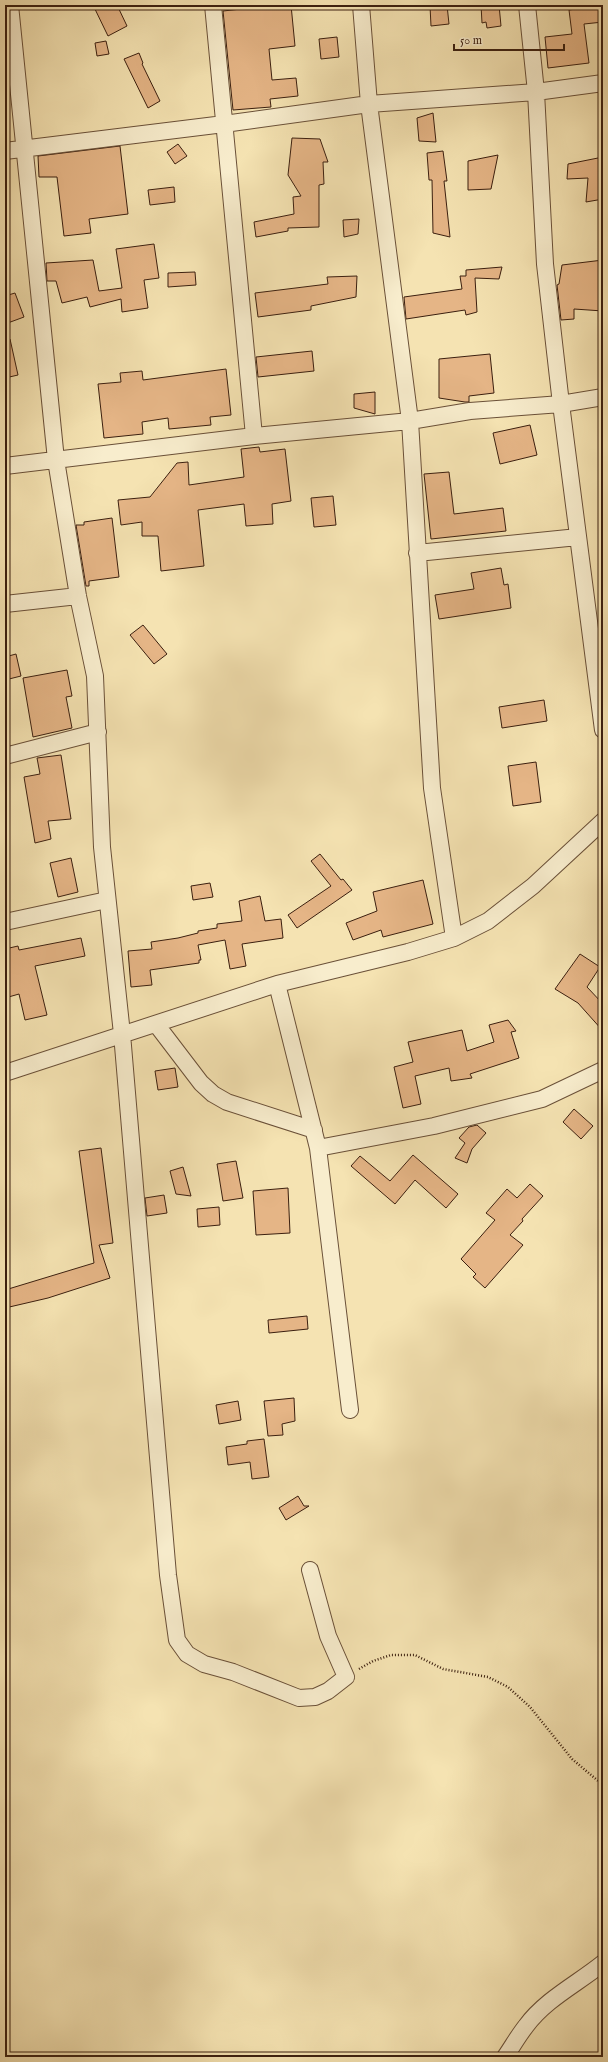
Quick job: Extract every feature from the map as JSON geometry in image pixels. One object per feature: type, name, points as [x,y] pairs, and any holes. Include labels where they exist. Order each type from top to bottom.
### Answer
[{"type":"street","points":[[10,5],[56,460],[78,596],[95,676],[102,846],[122,1034],[168,1575],[177,1640],[187,1654],[204,1664],[233,1672],[299,1698],[315,1697],[328,1691],[346,1677],[328,1636],[310,1570]]},
{"type":"street","points":[[213,5],[254,436]]},
{"type":"street","points":[[361,5],[369,104],[410,421],[432,788],[454,938]]},
{"type":"street","points":[[527,5],[536,92],[545,264],[561,404],[603,730]]},
{"type":"street","points":[[5,151],[224,124],[369,104],[536,92],[603,83]]},
{"type":"street","points":[[5,466],[254,436],[410,421],[470,411],[561,404],[603,397]]},
{"type":"street","points":[[417,553],[578,537]]},
{"type":"street","points":[[5,604],[78,596]]},
{"type":"street","points":[[5,756],[98,732]]},
{"type":"street","points":[[5,1073],[277,984],[408,952],[454,938],[494,917],[533,886],[603,821]]},
{"type":"street","points":[[5,922],[107,900]]},
{"type":"street","points":[[277,984],[318,1148],[350,1410]]},
{"type":"street","points":[[156,1024],[201,1083],[213,1094],[227,1102],[314,1130]]},
{"type":"street","points":[[318,1148],[434,1126],[542,1099],[603,1070]]},
{"type":"street","points":[[505,2057],[526,2025],[538,2012],[567,1988],[603,1964]]},
{"type":"path","points":[[346,1677],[373,1661],[391,1655],[415,1655],[443,1669],[488,1677],[508,1687],[530,1707],[572,1759],[603,1785]]},
{"type":"building","points":[[93,5],[117,5],[127,26],[108,36]]},
{"type":"building","points":[[291,5],[295,46],[269,49],[272,80],[296,78],[298,96],[270,99],[271,107],[233,110],[223,11]]},
{"type":"building","points":[[447,5],[449,24],[431,26],[430,6]]},
{"type":"building","points":[[481,5],[499,5],[501,26],[487,28],[486,22],[482,23]]},
{"type":"building","points":[[603,5],[603,22],[584,24],[589,63],[548,68],[545,37],[572,34],[569,10]]},
{"type":"building","points":[[337,37],[339,57],[321,59],[319,39]]},
{"type":"building","points":[[106,41],[109,54],[97,56],[95,43]]},
{"type":"building","points":[[139,53],[143,63],[142,64],[160,101],[148,108],[124,59]]},
{"type":"building","points":[[433,113],[436,142],[419,141],[417,118]]},
{"type":"building","points":[[292,138],[320,139],[328,162],[323,162],[324,184],[319,185],[319,227],[288,228],[288,231],[256,237],[254,222],[294,214],[293,197],[301,196],[288,175]]},
{"type":"building","points":[[178,144],[187,156],[175,164],[167,152]]},
{"type":"building","points":[[120,146],[128,214],[89,219],[91,233],[64,236],[57,177],[39,177],[38,156]]},
{"type":"building","points":[[443,151],[447,181],[444,181],[450,237],[433,233],[432,180],[429,180],[427,153]]},
{"type":"building","points":[[498,155],[491,189],[468,190],[468,161]]},
{"type":"building","points":[[603,157],[603,199],[586,202],[588,178],[567,179],[568,164]]},
{"type":"building","points":[[174,187],[175,202],[150,205],[148,190]]},
{"type":"building","points":[[359,219],[358,234],[344,237],[343,220]]},
{"type":"building","points":[[154,244],[159,278],[144,280],[148,308],[122,312],[121,299],[90,307],[87,297],[62,303],[56,281],[47,281],[46,263],[93,260],[99,291],[122,288],[116,249]]},
{"type":"building","points":[[603,260],[603,311],[574,309],[574,319],[561,320],[557,285],[559,284],[562,265]]},
{"type":"building","points":[[502,267],[499,279],[475,278],[477,312],[466,315],[465,310],[406,319],[404,297],[462,289],[460,276],[466,276],[466,270]]},
{"type":"building","points":[[195,272],[196,285],[168,287],[168,273]]},
{"type":"building","points":[[357,276],[356,297],[311,306],[311,310],[258,317],[255,293],[328,284],[327,277]]},
{"type":"building","points":[[15,293],[24,317],[5,324],[5,296]]},
{"type":"building","points":[[10,339],[18,375],[5,378],[5,340]]},
{"type":"building","points":[[312,351],[314,371],[258,377],[256,357]]},
{"type":"building","points":[[490,354],[494,393],[469,396],[469,402],[439,398],[439,359]]},
{"type":"building","points":[[226,369],[231,415],[210,417],[211,425],[169,429],[168,418],[142,422],[143,434],[104,438],[98,384],[121,382],[120,373],[142,371],[143,380]]},
{"type":"building","points":[[375,392],[375,414],[354,408],[354,394]]},
{"type":"building","points":[[530,425],[537,455],[500,464],[493,433]]},
{"type":"building","points":[[259,447],[260,452],[285,449],[291,501],[272,504],[273,524],[246,526],[244,504],[198,510],[204,566],[161,571],[158,536],[142,536],[142,522],[121,525],[118,500],[150,497],[177,463],[188,462],[189,485],[244,477],[241,449]]},
{"type":"building","points":[[449,472],[454,514],[503,508],[506,531],[431,539],[424,474]]},
{"type":"building","points":[[333,496],[336,525],[314,527],[311,498]]},
{"type":"building","points":[[112,518],[119,577],[89,581],[89,586],[86,586],[76,525],[84,525],[84,522]]},
{"type":"building","points":[[501,568],[504,585],[508,584],[511,608],[439,619],[435,595],[474,589],[471,573]]},
{"type":"building","points":[[143,625],[167,654],[154,664],[130,635]]},
{"type":"building","points":[[16,654],[21,676],[5,680],[5,657]]},
{"type":"building","points":[[67,670],[72,696],[66,697],[72,728],[33,737],[23,678]]},
{"type":"building","points":[[544,700],[547,721],[502,728],[499,707]]},
{"type":"building","points":[[61,755],[71,819],[48,821],[51,839],[35,843],[24,777],[40,774],[37,758]]},
{"type":"building","points":[[536,762],[541,802],[513,806],[508,766]]},
{"type":"building","points":[[320,854],[341,880],[343,879],[352,890],[297,928],[288,915],[331,886],[311,861]]},
{"type":"building","points":[[71,858],[78,892],[58,897],[50,863]]},
{"type":"building","points":[[423,880],[433,924],[383,937],[381,930],[353,940],[346,923],[377,911],[373,892]]},
{"type":"building","points":[[210,883],[213,897],[193,900],[191,886]]},
{"type":"building","points":[[260,896],[265,921],[281,919],[283,938],[242,944],[246,966],[230,969],[225,940],[198,945],[201,960],[199,960],[199,963],[150,970],[152,985],[131,987],[128,951],[152,949],[151,942],[178,938],[198,933],[198,931],[217,928],[217,924],[242,921],[239,901]]},
{"type":"building","points":[[81,938],[85,956],[35,966],[47,1015],[25,1020],[19,994],[5,998],[5,949],[18,946],[19,950]]},
{"type":"building","points":[[580,954],[600,967],[587,987],[603,1004],[603,1031],[578,1003],[555,989]]},
{"type":"building","points":[[508,1020],[516,1031],[511,1032],[519,1058],[470,1074],[472,1078],[451,1081],[449,1068],[415,1076],[421,1104],[403,1108],[394,1067],[413,1062],[408,1042],[462,1030],[467,1051],[494,1042],[489,1025]]},
{"type":"building","points":[[175,1068],[178,1087],[158,1090],[155,1071]]},
{"type":"building","points":[[574,1109],[593,1126],[581,1139],[563,1122]]},
{"type":"building","points":[[477,1125],[486,1133],[472,1149],[467,1163],[455,1158],[465,1143],[459,1138],[469,1127]]},
{"type":"building","points":[[101,1148],[113,1243],[99,1245],[110,1278],[48,1298],[5,1308],[5,1290],[94,1263],[79,1151]]},
{"type":"building","points":[[413,1155],[458,1194],[446,1208],[415,1180],[395,1204],[351,1166],[360,1156],[390,1181]]},
{"type":"building","points":[[236,1161],[243,1198],[223,1201],[217,1164]]},
{"type":"building","points":[[183,1167],[191,1196],[176,1194],[170,1171]]},
{"type":"building","points":[[530,1184],[543,1196],[510,1235],[523,1245],[485,1288],[473,1277],[476,1274],[461,1259],[495,1220],[486,1213],[507,1189],[517,1198]]},
{"type":"building","points":[[288,1188],[290,1233],[256,1235],[253,1191]]},
{"type":"building","points":[[164,1195],[167,1213],[147,1216],[145,1198]]},
{"type":"building","points":[[219,1207],[220,1225],[198,1227],[197,1209]]},
{"type":"building","points":[[307,1316],[308,1329],[269,1333],[268,1320]]},
{"type":"building","points":[[294,1398],[295,1421],[282,1424],[283,1435],[268,1436],[264,1401]]},
{"type":"building","points":[[238,1401],[241,1420],[219,1424],[216,1405]]},
{"type":"building","points":[[264,1439],[269,1477],[252,1479],[250,1462],[228,1465],[226,1447],[247,1444],[247,1441]]},
{"type":"building","points":[[298,1496],[304,1506],[309,1506],[286,1520],[279,1508]]}]
